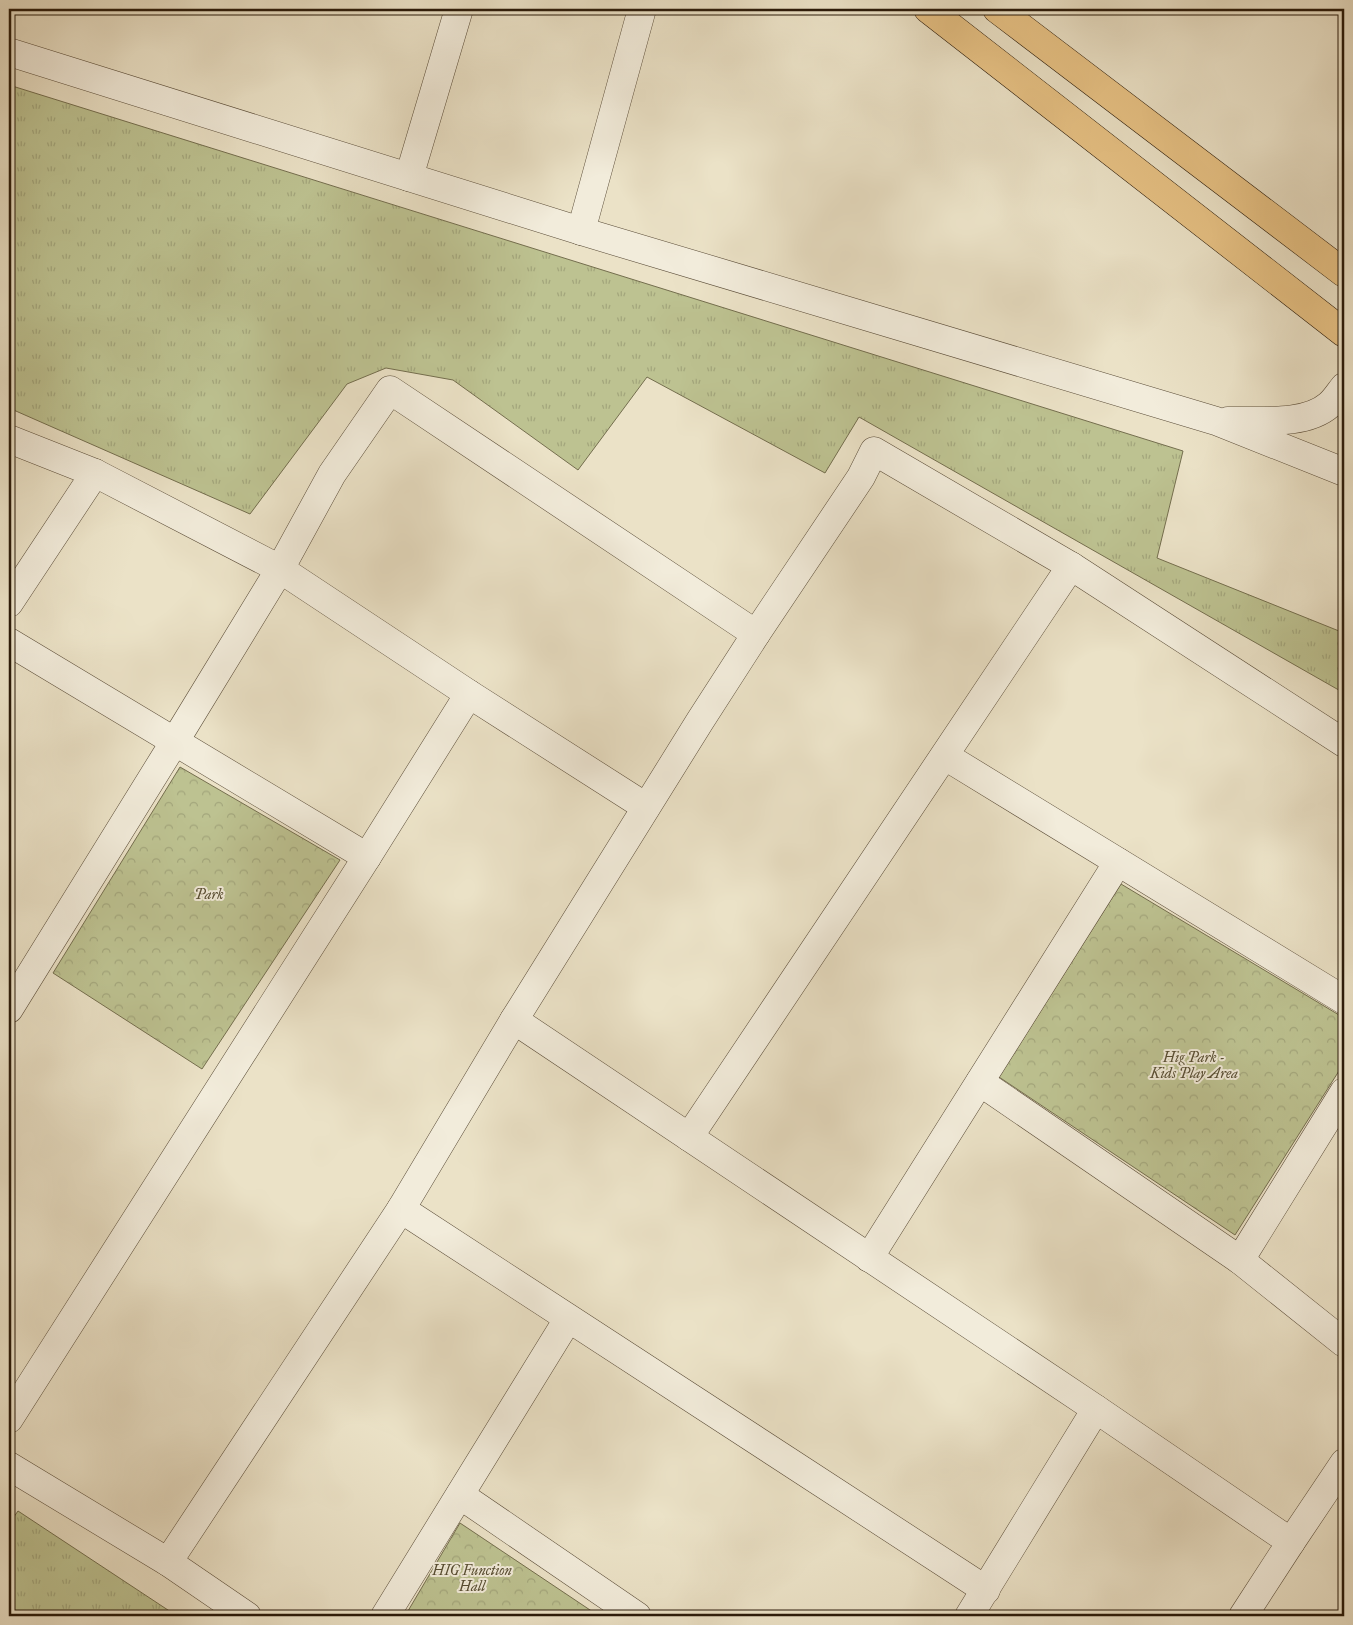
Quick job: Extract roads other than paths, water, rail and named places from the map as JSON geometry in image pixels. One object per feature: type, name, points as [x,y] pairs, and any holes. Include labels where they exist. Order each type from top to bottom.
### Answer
[{"type":"highway","points":[[928,9],[1344,333]]},
{"type":"highway","points":[[997,9],[1344,273]]},
{"type":"street","points":[[408,177],[459,9]]},
{"type":"street","points":[[581,231],[642,9]]},
{"type":"street","points":[[9,52],[581,231],[1216,421],[1344,472]]},
{"type":"street","points":[[1216,421],[1299,419],[1315,414],[1329,405],[1344,387]]},
{"type":"street","points":[[9,1009],[19,970],[175,742],[280,569],[332,474],[390,390],[756,634]]},
{"type":"street","points":[[9,439],[95,473],[280,569],[469,694],[646,807]]},
{"type":"street","points":[[168,1562],[401,1209],[514,1020],[646,807],[756,634],[862,477],[874,451],[1071,566],[1344,743]]},
{"type":"street","points":[[9,603],[95,473]]},
{"type":"street","points":[[689,1137],[1071,566]]},
{"type":"street","points":[[9,642],[367,857]]},
{"type":"street","points":[[9,1419],[469,694]]},
{"type":"street","points":[[945,756],[1344,1000]]},
{"type":"street","points":[[869,1258],[1118,862]]},
{"type":"street","points":[[514,1020],[1290,1542]]},
{"type":"street","points":[[980,1082],[1240,1260],[1344,1344]]},
{"type":"street","points":[[1240,1260],[1344,1092]]},
{"type":"street","points":[[401,1209],[986,1590]]},
{"type":"street","points":[[385,1616],[568,1319]]},
{"type":"street","points":[[970,1616],[1096,1410]]},
{"type":"street","points":[[1243,1616],[1290,1542],[1344,1463]]},
{"type":"street","points":[[9,1466],[168,1562],[247,1616]]},
{"type":"street","points":[[460,1495],[637,1616]]},
{"type":"park label","name":"Park","points":[[209,894]]},
{"type":"park label","name":"Hig Park - Kids Play Area","points":[[1194,1066]]},
{"type":"park label","name":"HIG Function Hall","points":[[472,1578]]}]
